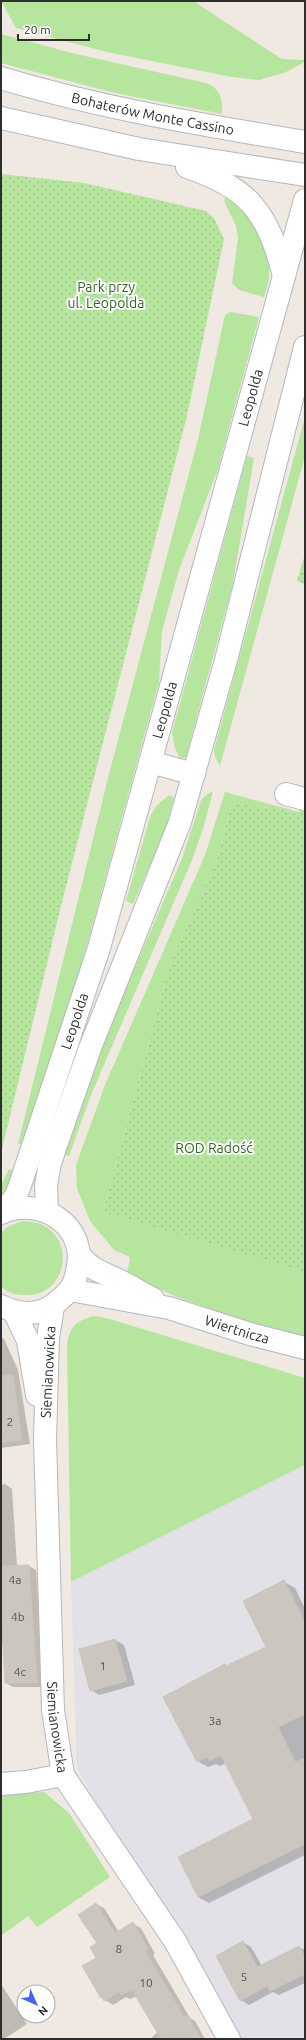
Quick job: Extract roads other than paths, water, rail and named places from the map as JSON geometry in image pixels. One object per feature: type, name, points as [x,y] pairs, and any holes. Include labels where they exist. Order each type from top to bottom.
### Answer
[{"type":"street","name":"Bohaterów Monte Cassino","points":[[1,78],[63,94],[170,118],[305,142]]},
{"type":"street","points":[[1,118],[139,150],[305,175]]},
{"type":"street","points":[[139,150],[203,173],[240,191],[254,205],[264,221],[276,248],[284,277]]},
{"type":"street","name":"Leopolda","points":[[2,1213],[16,1196],[99,948],[305,200]]},
{"type":"street","name":"Leopolda","points":[[47,1211],[46,1186],[49,1167],[57,1142],[90,1048],[164,866],[180,822],[226,660],[305,347]]},
{"type":"street","points":[[150,762],[194,774]]},
{"type":"street","points":[[2,1213],[12,1208],[24,1207],[47,1211],[62,1222],[73,1236],[79,1255],[75,1279],[70,1290],[53,1306],[41,1311],[28,1313],[8,1309]]},
{"type":"street","name":"Wiertnicza","points":[[79,1255],[90,1267],[100,1274],[114,1278],[169,1308]]},
{"type":"street","name":"Wiertnicza","points":[[70,1290],[169,1308],[250,1334],[305,1348]]},
{"type":"street","name":"Siemianowicka","points":[[53,1306],[48,1338],[45,1439],[53,1710],[63,1775],[175,1941],[229,2039]]},
{"type":"street","name":"Siemianowicka","points":[[8,1309],[28,1341],[45,1439]]},
{"type":"street","points":[[1,1784],[63,1775]]},
{"type":"park label","name":"Park przy ul. Leopolda","points":[[106,296]]},
{"type":"park label","name":"ROD Radość","points":[[214,1148]]}]
